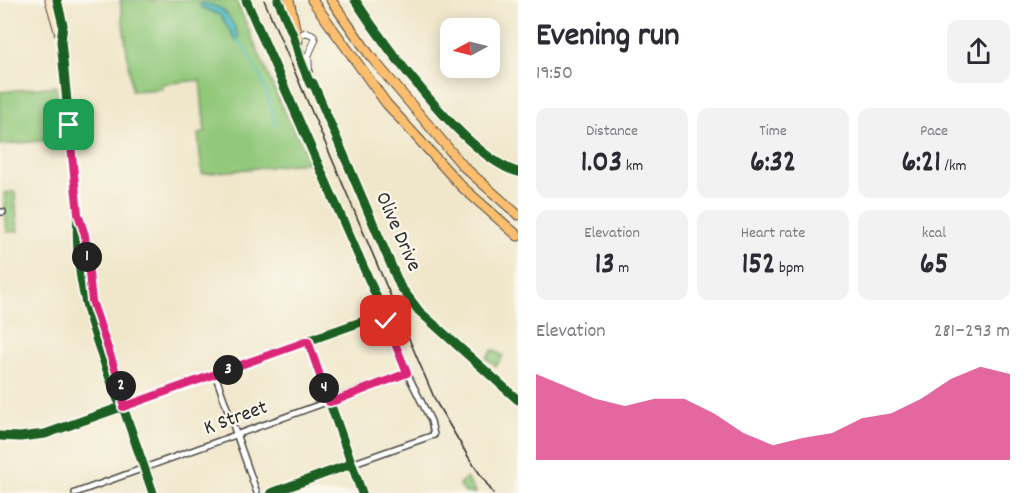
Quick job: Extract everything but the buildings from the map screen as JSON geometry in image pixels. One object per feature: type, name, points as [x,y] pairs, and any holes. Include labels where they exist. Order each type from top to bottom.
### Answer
[{"type":"highway","points":[[289,0],[298,41]]},
{"type":"highway","points":[[312,0],[386,103],[461,186],[518,236]]},
{"type":"highway","points":[[331,0],[371,57],[464,167],[517,214]]},
{"type":"main road","points":[[49,0],[61,41],[78,214],[76,236],[84,302],[153,493]]},
{"type":"main road","points":[[57,0],[63,25],[61,41]]},
{"type":"street","points":[[0,436],[20,437],[45,434],[375,317],[382,311],[352,236],[246,0]]},
{"type":"street","points":[[355,0],[384,41],[443,114],[491,159],[518,172]]},
{"type":"street","points":[[298,41],[299,36],[308,32],[314,38],[308,56],[309,71]]},
{"type":"street","name":"Olive Drive","points":[[298,41],[305,66],[400,286],[419,311],[518,400]]},
{"type":"street","points":[[271,493],[434,435],[431,421],[407,373],[386,321]]},
{"type":"street","points":[[308,341],[362,493]]},
{"type":"street","name":"K Street","points":[[75,493],[407,373]]},
{"type":"street","points":[[215,374],[257,493]]},
{"type":"green space","points":[[120,0],[236,0],[280,103],[311,162],[202,174],[198,134],[205,133],[200,80],[161,84],[162,89],[132,91]]},
{"type":"green space","points":[[56,86],[62,139],[0,145],[0,92]]},
{"type":"green space","points":[[15,192],[18,231],[7,232],[4,193]]},
{"type":"green space","points":[[493,350],[503,356],[496,366],[486,358]]},
{"type":"green space","points":[[466,478],[476,493],[465,493],[459,484]]},
{"type":"water","points":[[200,3],[216,6],[226,13],[239,36],[238,39],[236,40],[220,15],[201,7]]},
{"type":"waterway","points":[[238,39],[255,65],[266,90],[276,125]]},
{"type":"railway","points":[[264,0],[436,402],[493,493]]},
{"type":"cycle path","points":[[57,0],[63,25],[61,41],[78,214],[77,239],[82,286],[101,354],[118,400],[123,407],[153,493]]},
{"type":"cycle path","points":[[0,436],[20,437],[45,434],[381,313],[381,307],[246,0]]},
{"type":"cycle path","points":[[278,0],[310,84],[313,83],[400,286],[419,311],[518,400]]},
{"type":"cycle path","points":[[355,0],[406,71],[452,124],[498,163],[518,172]]},
{"type":"cycle path","points":[[308,341],[362,493]]},
{"type":"cycle path","points":[[271,493],[351,464]]},
{"type":"route","points":[[69,125],[78,214],[85,235],[92,301],[124,396],[123,407],[308,341],[329,402],[337,400],[407,373],[386,321]]}]
